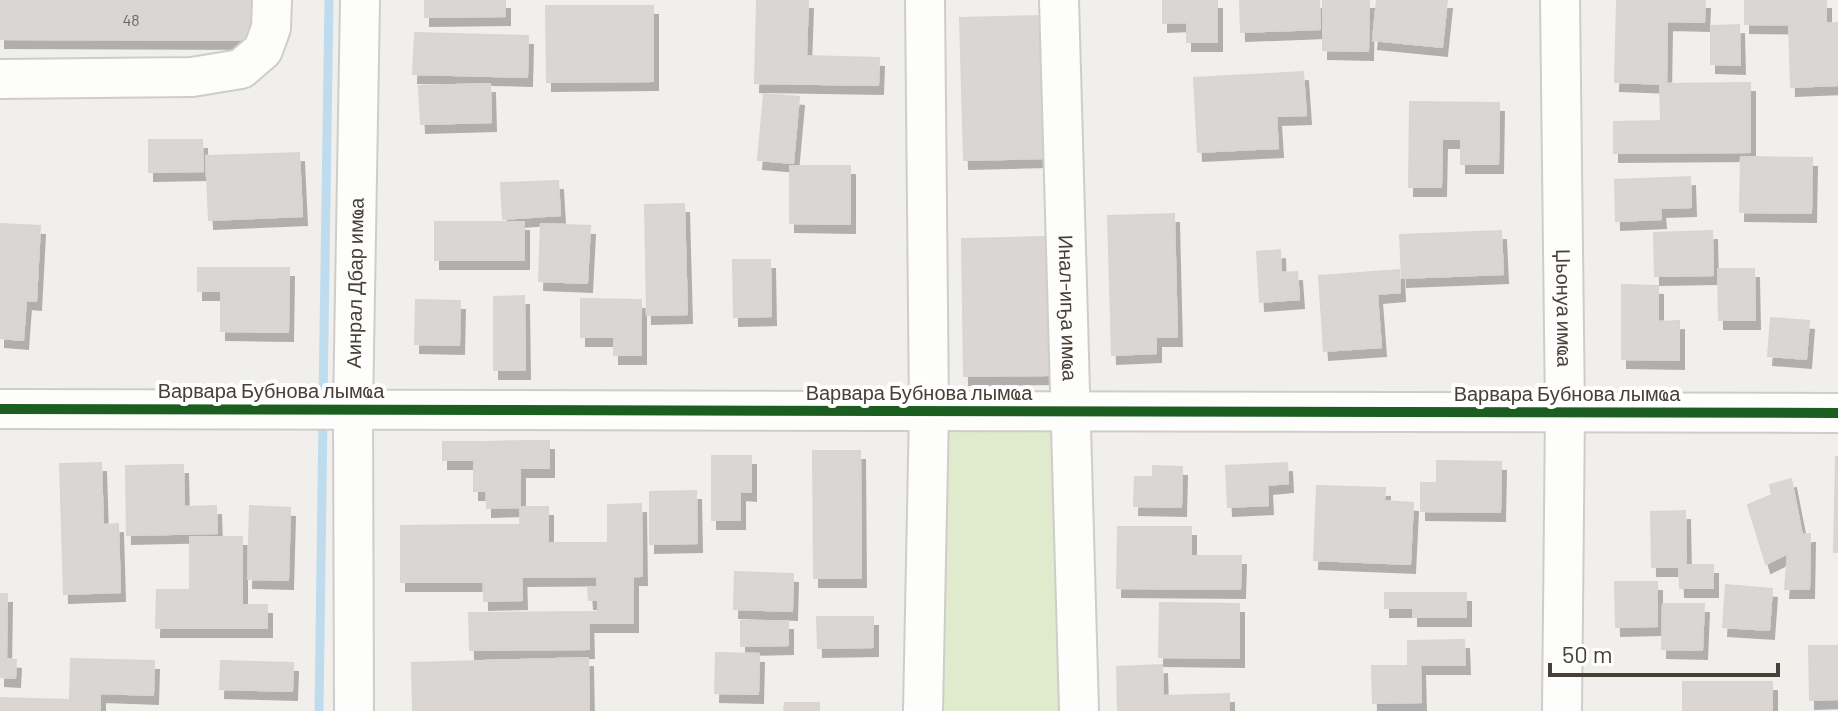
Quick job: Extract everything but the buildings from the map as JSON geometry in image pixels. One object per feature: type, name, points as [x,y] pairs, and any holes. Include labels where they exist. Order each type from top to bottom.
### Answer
[{"type":"street","points":[[0,79],[192,77],[241,69],[263,50],[271,28],[272,0]]},
{"type":"street","name":"Аинрал Дбар имҩа","points":[[354,711],[353,410],[360,0]]},
{"type":"street","points":[[923,711],[929,411],[925,0]]},
{"type":"street","name":"Инал-иҧа имҩа","points":[[1059,0],[1079,711]]},
{"type":"street","name":"Џьонуа имҩа","points":[[1560,0],[1565,412],[1562,711]]},
{"type":"street","name":"Варвара Бубнова лымҩа","points":[[0,409],[1838,413]]},
{"type":"green space","points":[[1055,429],[1058,711],[943,711],[940,430]]},
{"type":"waterway","points":[[323,400],[329,0]]},
{"type":"waterway","points":[[319,711],[323,418]]},
{"type":"cycle path","points":[[0,409],[1838,413]]}]
